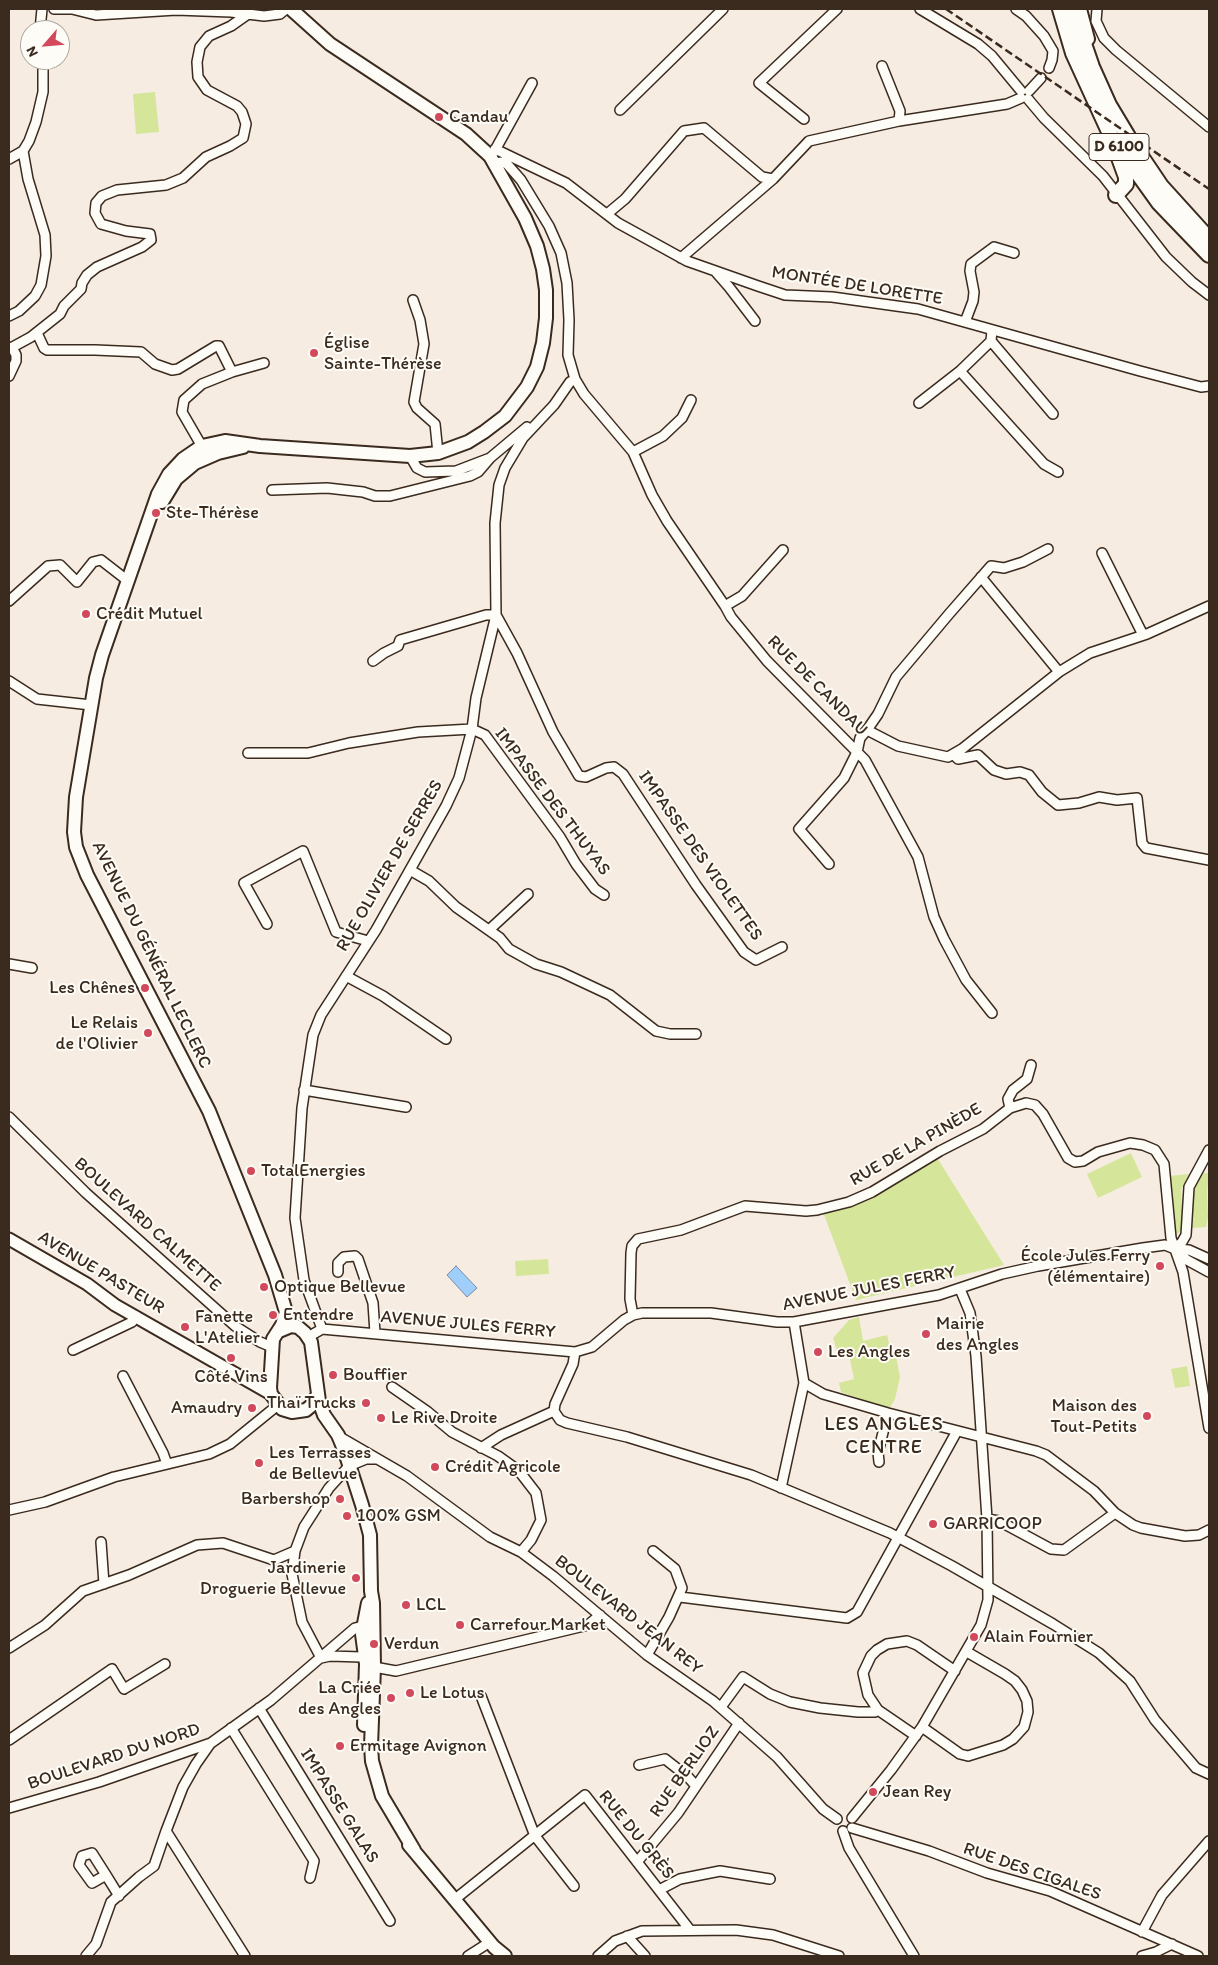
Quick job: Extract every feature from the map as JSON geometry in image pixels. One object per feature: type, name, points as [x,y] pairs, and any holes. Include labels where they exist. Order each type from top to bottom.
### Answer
[{"type":"main road","name":"AVENUE DU GÉNÉRAL LECLERC","points":[[290,9],[330,44],[466,134],[493,156],[525,218],[537,246],[546,290],[546,318],[543,343],[537,366],[527,387],[505,416],[468,442],[438,453],[410,456],[260,446],[225,441],[183,459],[169,474],[158,494],[102,655],[91,705],[74,817],[74,832],[81,861],[209,1111],[274,1275],[286,1312],[298,1328],[308,1337]]},
{"type":"main road","name":"D 6100","points":[[1060,9],[1076,60],[1112,136],[1159,203],[1209,255]]},
{"type":"main road","name":"D 6100","points":[[1072,9],[1082,42],[1102,90],[1130,140],[1147,167],[1176,203],[1209,239]]},
{"type":"main road","points":[[1080,9],[1102,90]]},
{"type":"main road","points":[[1112,136],[1126,177],[1126,184],[1116,195]]},
{"type":"main road","points":[[286,1312],[279,1331],[273,1339],[272,1371],[275,1400],[287,1412],[306,1410],[324,1415]]},
{"type":"main road","points":[[279,1331],[291,1326],[298,1328]]},
{"type":"main road","points":[[308,1337],[311,1342],[318,1394],[324,1415],[338,1435],[362,1505],[370,1535],[371,1591],[369,1631],[362,1643],[369,1663],[364,1754],[368,1776],[376,1799],[392,1826],[494,1948],[505,1956]]},
{"type":"main road","points":[[306,1410],[312,1405],[318,1394]]},
{"type":"street","points":[[54,9],[72,10],[96,15],[176,10],[273,16],[280,14],[286,9]]},
{"type":"street","points":[[620,110],[723,9]]},
{"type":"street","points":[[804,120],[759,83],[837,9]]},
{"type":"street","points":[[920,9],[978,44],[992,56],[1044,118],[1103,176],[1166,257],[1209,296]]},
{"type":"street","points":[[1016,9],[1026,16],[1044,36],[1052,51],[1052,60],[1048,68]]},
{"type":"street","points":[[1097,9],[1096,21],[1104,38],[1209,127]]},
{"type":"street","points":[[9,376],[16,361],[16,355],[10,348],[37,333],[60,314],[81,289],[87,275],[97,266],[142,247],[151,240],[150,234],[126,231],[101,224],[95,213],[96,204],[102,196],[117,190],[166,185],[183,178],[206,157],[243,138],[246,124],[242,112],[237,106],[207,90],[198,77],[197,62],[200,47],[209,36],[231,26],[248,14]]},
{"type":"street","points":[[882,66],[900,111],[898,121]]},
{"type":"street","points":[[9,158],[23,151],[29,141],[43,92],[43,70]]},
{"type":"street","points":[[681,258],[773,179],[809,141],[898,121],[1007,104],[1025,94],[1040,78]]},
{"type":"street","points":[[532,83],[493,156],[507,164],[521,180],[549,226],[561,253],[567,284],[568,354],[575,379]]},
{"type":"street","points":[[607,214],[625,199],[684,131],[704,128],[762,177],[773,179]]},
{"type":"street","points":[[9,316],[19,311],[35,296],[41,285],[46,256],[45,235],[28,179],[23,151]]},
{"type":"street","name":"MONTÉE DE LORETTE","points":[[493,156],[566,183],[618,223],[681,258],[785,295],[880,302],[918,309],[1201,387],[1209,386]]},
{"type":"street","points":[[965,322],[973,301],[974,292],[970,271],[971,264],[994,247],[1014,254]]},
{"type":"street","points":[[715,271],[755,321]]},
{"type":"street","points":[[413,300],[420,320],[424,344],[414,402],[435,424],[438,453]]},
{"type":"street","points":[[919,404],[960,371],[991,341],[992,330]]},
{"type":"street","points":[[37,333],[44,348],[47,350],[141,352],[155,364],[172,370],[178,369],[219,346],[232,372]]},
{"type":"street","points":[[991,341],[1053,414]]},
{"type":"street","points":[[205,451],[182,412],[184,400],[202,384],[232,372],[264,363]]},
{"type":"street","points":[[960,371],[1044,464],[1058,472]]},
{"type":"street","name":"RUE OLIVIER DE SERRES","points":[[322,1329],[304,1280],[295,1218],[304,1090],[316,1026],[410,870],[446,806],[459,778],[472,729],[476,698],[496,615],[495,523],[499,485],[505,468],[523,438],[554,405],[570,382],[575,379]]},
{"type":"street","name":"RUE DE CANDAU","points":[[575,379],[584,394],[633,452],[652,495],[667,521],[725,606],[730,617],[767,661],[857,752]]},
{"type":"street","points":[[633,452],[663,436],[682,418],[691,400]]},
{"type":"street","points":[[272,490],[327,488],[363,492],[375,496],[390,496],[470,476],[478,472],[490,458],[525,428],[542,417]]},
{"type":"street","points":[[410,456],[417,468],[426,472],[456,471],[490,458]]},
{"type":"street","points":[[867,730],[878,714],[896,677],[992,566],[1004,568],[1023,562],[1048,549]]},
{"type":"street","points":[[725,606],[742,596],[783,550]]},
{"type":"street","points":[[1102,553],[1143,635]]},
{"type":"street","points":[[9,601],[48,566],[60,565],[77,582],[93,562],[101,560],[128,581]]},
{"type":"street","points":[[982,577],[1059,672]]},
{"type":"street","points":[[953,754],[962,749],[1059,672],[1090,652],[1143,635],[1209,606]]},
{"type":"street","points":[[373,661],[398,646],[400,640],[486,615],[496,615]]},
{"type":"street","name":"IMPASSE DES VIOLETTES","points":[[496,615],[517,654],[553,732],[579,776],[586,777],[606,768],[614,767],[623,774],[687,871],[744,952],[756,960],[782,947]]},
{"type":"street","points":[[9,681],[37,699],[91,705]]},
{"type":"street","points":[[248,753],[308,753],[349,743],[418,732],[472,729]]},
{"type":"street","name":"IMPASSE DES THUYAS","points":[[472,729],[484,735],[560,837],[576,864],[595,889],[604,895]]},
{"type":"street","name":"RUE DE CANDAU","points":[[857,752],[860,738],[867,730],[898,746],[948,756],[953,754],[958,759],[978,754],[994,770],[1006,774],[1020,772],[1029,775],[1042,792],[1058,805],[1078,804],[1099,797],[1117,800],[1137,798],[1142,843],[1146,848],[1209,860]]},
{"type":"street","points":[[829,864],[798,829],[844,778],[857,752],[865,760],[918,856],[934,918],[944,939],[966,980],[992,1013]]},
{"type":"street","points":[[268,924],[244,883],[303,851],[336,932],[368,941]]},
{"type":"street","points":[[410,870],[429,881],[456,907],[500,938],[509,949],[536,964],[562,972],[610,994],[656,1031],[670,1034],[696,1034]]},
{"type":"street","points":[[489,930],[528,894]]},
{"type":"street","points":[[9,964],[32,968]]},
{"type":"street","points":[[346,976],[383,996],[446,1039]]},
{"type":"street","points":[[1010,1108],[1008,1099],[1013,1090],[1027,1079],[1031,1065]]},
{"type":"street","points":[[304,1090],[406,1107]]},
{"type":"street","name":"RUE DE LA PINÈDE","points":[[633,1315],[630,1300],[631,1253],[632,1246],[638,1239],[681,1230],[745,1206],[806,1211],[849,1202],[872,1192],[940,1151],[983,1130],[1010,1108],[1026,1103],[1035,1106],[1043,1114],[1068,1158],[1074,1162],[1083,1161],[1098,1152],[1130,1143],[1143,1145],[1154,1150],[1164,1164],[1170,1233],[1175,1249]]},
{"type":"street","name":"BOULEVARD CALMETTE","points":[[9,1117],[86,1194],[235,1326],[260,1342],[272,1347]]},
{"type":"street","points":[[1175,1249],[1186,1235],[1189,1187],[1209,1150]]},
{"type":"street","name":"AVENUE PASTEUR","points":[[9,1239],[87,1284],[115,1304],[252,1384],[263,1388],[275,1400]]},
{"type":"street","name":"AVENUE JULES FERRY","points":[[322,1329],[575,1352],[592,1347],[624,1320],[633,1315],[658,1312],[711,1313],[777,1322],[794,1322],[939,1295],[1002,1274],[1038,1266],[1162,1245],[1175,1249],[1190,1250],[1209,1259]]},
{"type":"street","points":[[1175,1249],[1188,1260],[1209,1272]]},
{"type":"street","points":[[1175,1249],[1182,1272],[1209,1428]]},
{"type":"street","points":[[338,1272],[338,1263],[344,1257],[355,1256],[358,1259],[373,1302],[375,1333]]},
{"type":"street","points":[[911,1954],[845,1842],[847,1830],[853,1823],[852,1818],[916,1736],[967,1652],[981,1625],[988,1600],[987,1519],[973,1333],[970,1313],[960,1289]]},
{"type":"street","points":[[73,1350],[132,1322],[136,1316]]},
{"type":"street","points":[[781,1488],[804,1383],[794,1322]]},
{"type":"street","points":[[308,1337],[322,1329]]},
{"type":"street","points":[[575,1352],[573,1364],[555,1404],[554,1411],[560,1420],[636,1440],[752,1476],[899,1537],[1044,1618],[1099,1653],[1130,1681],[1155,1720],[1196,1768],[1209,1774]]},
{"type":"street","points":[[252,1384],[259,1382],[272,1371]]},
{"type":"street","points":[[123,1376],[167,1464]]},
{"type":"street","points":[[804,1383],[823,1394],[957,1431],[1004,1441],[1046,1455],[1094,1491],[1115,1513],[1141,1528],[1185,1536],[1199,1535],[1209,1530]]},
{"type":"street","points":[[392,1387],[428,1412],[452,1432],[498,1456],[519,1472],[536,1493],[541,1520],[531,1540],[521,1552]]},
{"type":"street","points":[[9,1510],[45,1502],[114,1477],[209,1454],[230,1444],[275,1400]]},
{"type":"street","points":[[481,1448],[501,1435],[554,1411]]},
{"type":"street","points":[[879,1462],[878,1452],[888,1413]]},
{"type":"street","points":[[680,1597],[848,1618],[857,1612],[957,1431]]},
{"type":"street","name":"BOULEVARD JEAN REY","points":[[338,1435],[407,1476],[490,1537],[521,1552],[647,1655],[721,1707],[778,1758],[823,1809],[837,1819]]},
{"type":"street","points":[[379,1459],[366,1459],[349,1466],[328,1488],[304,1527],[295,1551],[292,1574],[302,1622],[321,1658],[330,1656],[369,1663],[396,1671],[588,1624],[600,1615]]},
{"type":"street","points":[[987,1519],[999,1521],[1051,1549],[1064,1550],[1115,1513]]},
{"type":"street","points":[[101,1542],[104,1584]]},
{"type":"street","points":[[9,1648],[45,1625],[83,1590],[129,1575],[197,1545],[223,1543],[274,1560],[295,1551]]},
{"type":"street","points":[[647,1655],[680,1597],[682,1588],[675,1569],[653,1551]]},
{"type":"street","name":"BOULEVARD DU NORD","points":[[9,1808],[99,1782],[211,1743],[259,1708],[355,1628],[369,1631]]},
{"type":"street","points":[[916,1736],[878,1710],[868,1695],[863,1674],[871,1656],[887,1644],[907,1641],[917,1645],[955,1671]]},
{"type":"street","points":[[922,1727],[960,1754],[968,1756],[1003,1745],[1013,1739],[1024,1727],[1028,1712],[1027,1701],[1022,1690],[1010,1677],[967,1652]]},
{"type":"street","points":[[9,1740],[112,1670],[124,1689],[164,1664]]},
{"type":"street","points":[[721,1707],[743,1677],[770,1694],[790,1702],[820,1708],[858,1712],[875,1712],[878,1710]]},
{"type":"street","points":[[481,1696],[535,1836],[574,1886]]},
{"type":"street","name":"IMPASSE GALAS","points":[[259,1708],[390,1921]]},
{"type":"street","name":"RUE BERLIOZ","points":[[637,1862],[678,1813],[739,1723]]},
{"type":"street","points":[[231,1728],[314,1861],[310,1878]]},
{"type":"street","points":[[86,1956],[96,1944],[111,1902],[154,1866],[184,1788],[196,1764],[211,1743]]},
{"type":"street","points":[[639,1765],[665,1760],[688,1776],[696,1786]]},
{"type":"street","name":"RUE DU GRÈS","points":[[454,1900],[585,1795],[690,1930]]},
{"type":"street","points":[[847,1830],[837,1826],[837,1819],[839,1816],[846,1814],[852,1818]]},
{"type":"street","name":"RUE DES CIGALES","points":[[847,1830],[929,1851],[987,1873],[1050,1891],[1198,1956]]},
{"type":"street","points":[[166,1831],[245,1956]]},
{"type":"street","points":[[1142,1932],[1162,1896],[1209,1841]]},
{"type":"street","points":[[659,1890],[680,1879],[720,1871],[770,1880]]},
{"type":"street","points":[[106,1875],[119,1896]]},
{"type":"street","points":[[598,1956],[615,1941],[642,1931],[736,1930],[782,1938],[839,1956]]},
{"type":"street","points":[[627,1936],[645,1956]]},
{"type":"street","points":[[1142,1956],[1172,1944]]},
{"type":"street","points":[[468,1956],[494,1948]]},
{"type":"green space","points":[[155,92],[159,132],[136,134],[133,94]]},
{"type":"green space","points":[[1131,1153],[1142,1177],[1098,1198],[1087,1174]]},
{"type":"green space","points":[[936,1156],[1004,1265],[856,1300],[823,1212],[875,1195]]},
{"type":"green space","points":[[1198,1173],[1209,1173],[1207,1193],[1208,1217],[1206,1227],[1192,1228],[1190,1212],[1191,1189]]},
{"type":"green space","points":[[1189,1174],[1181,1190],[1183,1229],[1174,1237],[1169,1176]]},
{"type":"green space","points":[[548,1259],[549,1274],[516,1276],[515,1261]]},
{"type":"green space","points":[[859,1317],[863,1341],[887,1335],[891,1352],[895,1350],[900,1377],[895,1399],[889,1409],[841,1392],[839,1383],[854,1379],[849,1355],[839,1357],[833,1338],[849,1320]]},
{"type":"green space","points":[[1187,1366],[1190,1386],[1175,1388],[1171,1369]]},
{"type":"water","points":[[456,1266],[477,1288],[467,1297],[447,1275]]},
{"type":"railway","points":[[946,9],[1209,189]]},
{"type":"place","name":"Candau","points":[[439,117]]},
{"type":"place","name":"Église Sainte-Thérèse","points":[[314,353]]},
{"type":"place","name":"Ste-Thérèse","points":[[156,513]]},
{"type":"place","name":"Crédit Mutuel","points":[[86,614]]},
{"type":"place","name":"Les Chênes","points":[[145,988]]},
{"type":"place","name":"Le Relais de l'Olivier","points":[[148,1033]]},
{"type":"place","name":"TotalEnergies","points":[[251,1171]]},
{"type":"place","name":"École Jules Ferry (élémentaire)","points":[[1160,1266]]},
{"type":"place","name":"Optique Bellevue","points":[[264,1287]]},
{"type":"place","name":"Entendre","points":[[273,1315]]},
{"type":"place","name":"Fanette L'Atelier","points":[[185,1327]]},
{"type":"place","name":"Mairie des Angles","points":[[926,1334]]},
{"type":"place","name":"Les Angles","points":[[818,1352]]},
{"type":"place","name":"Côté Vins","points":[[231,1358]]},
{"type":"place","name":"Bouffier","points":[[333,1375]]},
{"type":"place","name":"Thaï Trucks","points":[[366,1403]]},
{"type":"place","name":"Amaudry","points":[[252,1408]]},
{"type":"place","name":"Maison des Tout-Petits","points":[[1147,1416]]},
{"type":"place","name":"Le Rive Droite","points":[[381,1418]]},
{"type":"place","name":"Les Terrasses de Bellevue","points":[[259,1463]]},
{"type":"place","name":"Crédit Agricole","points":[[435,1467]]},
{"type":"place","name":"Barbershop","points":[[340,1499]]},
{"type":"place","name":"100% GSM","points":[[347,1516]]},
{"type":"place","name":"GARRICOOP","points":[[933,1524]]},
{"type":"place","name":"Jardinerie Droguerie Bellevue","points":[[356,1578]]},
{"type":"place","name":"LCL","points":[[406,1605]]},
{"type":"place","name":"Carrefour Market","points":[[460,1625]]},
{"type":"place","name":"Alain Fournier","points":[[974,1637]]},
{"type":"place","name":"Verdun","points":[[374,1644]]},
{"type":"place","name":"Le Lotus","points":[[410,1693]]},
{"type":"place","name":"La Criée des Angles","points":[[391,1698]]},
{"type":"place","name":"Ermitage Avignon","points":[[340,1746]]},
{"type":"place","name":"Jean Rey","points":[[873,1792]]},
{"type":"district","name":"LES ANGLES CENTRE","points":[[884,1436]]}]
